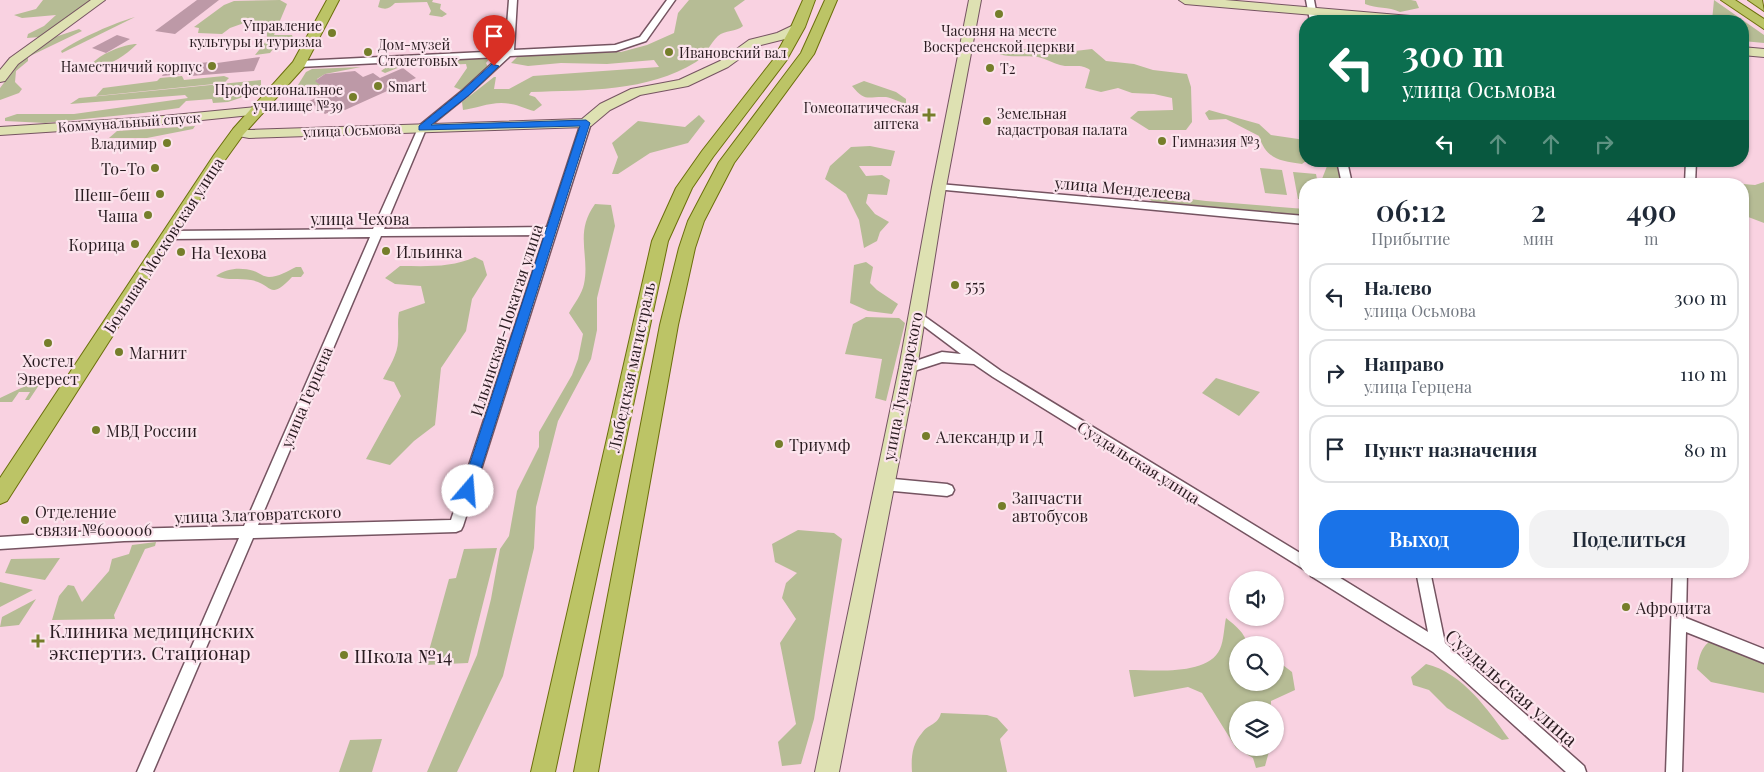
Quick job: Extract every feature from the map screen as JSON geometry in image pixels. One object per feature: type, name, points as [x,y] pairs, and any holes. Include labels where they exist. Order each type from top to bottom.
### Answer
[{"type":"main road","points":[[0,78],[14,61],[99,0]]},
{"type":"main road","name":"Большая Московская улица","points":[[0,495],[168,235],[238,132],[299,64],[333,0]]},
{"type":"main road","name":"Лыбедская магистраль","points":[[543,772],[660,241],[684,188],[707,154],[779,61],[798,27],[809,0]]},
{"type":"main road","name":"Лыбедская магистраль","points":[[586,772],[669,325],[687,248],[696,222],[723,169],[807,54],[831,0]]},
{"type":"main road","name":"улица Луначарского","points":[[827,772],[883,484],[908,368],[939,187],[975,0]]},
{"type":"main road","points":[[1185,0],[1356,15]]},
{"type":"main road","points":[[1727,0],[1764,25]]},
{"type":"main road","points":[[1754,0],[1764,6]]},
{"type":"main road","points":[[586,123],[605,107],[636,92],[683,83],[724,64],[753,43],[781,36],[798,27]]},
{"type":"main road","points":[[744,48],[767,47],[777,54],[779,61]]},
{"type":"main road","points":[[1749,52],[1764,53]]},
{"type":"main road","name":"Коммунальный спуск","points":[[0,131],[153,121],[257,111]]},
{"type":"main road","name":"улица Осьмова","points":[[238,132],[249,134],[586,123]]},
{"type":"street","points":[[509,52],[513,0]]},
{"type":"street","points":[[299,64],[616,48],[643,40],[671,0]]},
{"type":"street","name":"улица Герцена","points":[[145,772],[422,128],[466,93],[509,52]]},
{"type":"street","name":"Ильинская-Покатая улица","points":[[456,526],[586,123]]},
{"type":"street","name":"улица Менделеева","points":[[939,187],[1299,219]]},
{"type":"street","name":"улица Чехова","points":[[168,235],[376,235],[552,231]]},
{"type":"street","name":"Суздальская улица","points":[[917,315],[974,359],[1299,560]]},
{"type":"street","name":"Суздальская улица","points":[[908,368],[942,357],[974,359]]},
{"type":"street","points":[[883,484],[948,490]]},
{"type":"street","name":"улица Златовратского","points":[[0,543],[124,536],[456,526]]},
{"type":"street","name":"Суздальская улица","points":[[1327,578],[1438,647],[1578,772]]},
{"type":"street","points":[[1424,578],[1438,647]]},
{"type":"street","points":[[1674,772],[1680,578]]},
{"type":"street","points":[[1678,622],[1764,656]]},
{"type":"green space","points":[[43,0],[93,0],[40,37],[27,38],[28,34],[44,26],[56,15],[22,18],[14,15],[36,9]]},
{"type":"green space","points":[[280,0],[287,4],[274,35],[292,35],[293,38],[281,39],[270,53],[255,55],[267,40],[267,32],[244,23],[230,28],[222,34],[198,33],[199,28],[194,27],[224,5],[234,1]]},
{"type":"green space","points":[[380,0],[433,0],[432,2],[441,4],[440,9],[447,14],[442,17],[429,15],[431,11],[427,2],[395,3],[385,9],[378,7]]},
{"type":"green space","points":[[689,0],[745,0],[734,8],[743,26],[718,36],[696,62],[658,79],[616,88],[531,92],[529,95],[535,97],[542,105],[534,111],[505,103],[463,110],[462,102],[494,77],[496,77],[494,89],[509,89],[533,76],[659,67],[654,60],[607,64],[561,63],[528,66],[511,63],[520,54],[621,52],[647,45],[674,33],[678,13]]},
{"type":"green space","points":[[1365,0],[1411,0],[1416,1],[1419,8],[1400,12],[1369,6],[1365,4]]},
{"type":"green space","points":[[1714,0],[1735,15],[1713,15]]},
{"type":"green space","points":[[135,17],[62,53],[61,51],[97,31]]},
{"type":"green space","points":[[1749,24],[1764,35],[1764,43],[1749,42]]},
{"type":"green space","points":[[79,29],[82,31],[28,57],[28,61],[16,71],[15,82],[22,89],[19,93],[0,100],[0,88],[22,59],[52,38]]},
{"type":"green space","points":[[137,44],[113,62],[96,68],[91,65],[112,50]]},
{"type":"green space","points":[[1049,46],[1075,51],[1092,49],[1106,61],[1187,74],[1191,87],[1192,122],[1186,130],[1149,130],[1130,118],[1138,111],[1173,110],[1172,98],[1154,94],[1132,93],[1118,88],[1101,92],[1085,88],[1090,70],[1087,68],[1060,65],[1032,56],[1005,56],[989,47],[1017,50]]},
{"type":"green space","points":[[491,57],[486,63],[488,67],[469,87],[461,90],[454,87],[467,68],[466,64],[400,67],[385,73],[381,71],[388,66],[383,63]]},
{"type":"green space","points":[[361,67],[325,74],[317,79],[317,82],[329,92],[324,94],[313,86],[304,90],[298,85],[306,72],[312,69]]},
{"type":"green space","points":[[182,76],[184,80],[224,76],[229,78],[224,83],[96,96],[103,88]]},
{"type":"green space","points":[[261,80],[261,85],[240,98],[228,102],[213,103],[212,99],[186,101],[179,108],[45,123],[5,121],[5,118],[17,114],[74,114],[188,98],[185,95],[70,104],[79,98]]},
{"type":"green space","points":[[864,81],[896,92],[906,99],[906,104],[886,97],[864,97],[852,86]]},
{"type":"green space","points":[[1209,110],[1259,124],[1271,135],[1299,139],[1299,164],[1275,158],[1266,150],[1259,136],[1226,119],[1209,120],[1205,113]]},
{"type":"green space","points":[[699,115],[705,121],[688,143],[650,153],[618,174],[612,174],[618,157],[612,143],[638,121],[685,127]]},
{"type":"green space","points":[[195,126],[193,129],[147,138],[109,138],[117,131]]},
{"type":"green space","points":[[870,146],[895,151],[891,166],[859,166],[866,176],[882,175],[890,180],[887,195],[868,194],[866,203],[875,214],[889,222],[880,232],[877,241],[864,248],[859,220],[846,194],[825,179],[830,166],[851,147]]},
{"type":"green space","points":[[1327,167],[1339,167],[1342,178],[1322,178]]},
{"type":"green space","points":[[1260,168],[1282,170],[1287,195],[1265,193]]},
{"type":"green space","points":[[1293,172],[1316,174],[1317,178],[1299,178],[1298,199]]},
{"type":"green space","points":[[1764,182],[1764,223],[1749,217],[1749,184]]},
{"type":"green space","points":[[1158,195],[1299,209],[1299,218],[1214,211],[1155,203],[1147,198]]},
{"type":"green space","points":[[595,204],[611,205],[615,226],[597,298],[597,330],[591,359],[558,421],[536,507],[534,548],[503,676],[457,772],[427,772],[477,655],[491,599],[500,549],[509,536],[517,491],[539,447],[539,432],[572,375],[578,359],[583,334],[569,313],[580,295],[584,284],[585,225]]},
{"type":"green space","points":[[475,257],[483,261],[487,275],[472,299],[466,331],[441,368],[435,425],[414,441],[390,465],[366,459],[401,396],[394,382],[383,379],[398,346],[399,312],[425,303],[421,286],[395,284],[385,278],[400,266],[448,265]]},
{"type":"green space","points":[[866,262],[873,267],[870,283],[898,304],[892,314],[868,311],[850,303],[854,265]]},
{"type":"green space","points":[[296,267],[301,267],[304,273],[301,277],[292,277],[279,289],[275,290],[251,280],[216,276],[225,271],[239,269],[254,271],[272,277]]},
{"type":"green space","points":[[866,317],[899,318],[905,323],[886,401],[875,398],[882,359],[845,354],[853,324]]},
{"type":"green space","points":[[1216,378],[1260,392],[1239,416],[1202,393]]},
{"type":"green space","points":[[43,379],[29,400],[25,400],[30,392],[19,392],[12,402],[0,402],[0,398]]},
{"type":"green space","points":[[798,530],[834,533],[842,539],[814,719],[801,764],[782,766],[778,742],[796,724],[780,643],[796,619],[782,598],[786,583],[797,573],[775,562],[772,544]]},
{"type":"green space","points":[[156,542],[155,546],[145,549],[114,615],[115,619],[52,620],[59,596],[68,585],[74,586],[82,602],[109,571],[112,559],[129,554],[132,545]]},
{"type":"green space","points":[[497,548],[468,663],[425,665],[449,579],[456,578],[464,549]]},
{"type":"green space","points":[[60,558],[45,580],[5,573],[11,559]]},
{"type":"green space","points":[[0,582],[33,590],[0,607]]},
{"type":"green space","points":[[36,599],[19,625],[0,627],[2,617]]},
{"type":"green space","points":[[1226,618],[1229,621],[1229,626],[1235,626],[1244,636],[1229,636],[1229,691],[1284,691],[1284,666],[1292,672],[1295,690],[1271,701],[1229,701],[1229,737],[1202,693],[1188,687],[1134,697],[1129,670],[1179,670],[1193,668],[1214,658],[1220,649]]},
{"type":"green space","points":[[1713,640],[1764,660],[1764,693],[1711,682],[1697,669],[1703,648]]},
{"type":"green space","points":[[1426,664],[1452,675],[1463,684],[1474,694],[1509,739],[1502,740],[1447,708],[1429,690],[1413,685],[1411,677]]},
{"type":"green space","points":[[941,713],[987,715],[997,718],[1008,730],[1000,739],[1007,772],[912,772],[914,746],[924,730],[938,720]]},
{"type":"green space","points":[[382,739],[372,772],[339,772],[350,740]]},
{"type":"green space","points":[[1250,756],[1268,756],[1265,766],[1256,768],[1253,758]]},
{"type":"building","points":[[197,0],[219,0],[175,34],[155,31]]},
{"type":"building","points":[[117,35],[130,39],[106,53],[92,48]]},
{"type":"building","name":"Наместничий корпус","points":[[260,57],[254,71],[190,76],[192,73],[162,76],[170,62],[181,62],[180,65],[210,62],[210,64]]},
{"type":"building","points":[[403,68],[416,78],[345,110],[341,107],[325,114],[309,101],[329,92],[315,81],[325,74],[355,71],[363,77],[373,73],[380,78]]},
{"type":"place","name":"Часовня на месте Воскресенской церкви","points":[[999,14]]},
{"type":"place","name":"Управление культуры и туризма","points":[[332,33]]},
{"type":"place","name":"Дом-музей Столетовых","points":[[368,52]]},
{"type":"place","name":"Ивановский вал","points":[[669,52]]},
{"type":"place","name":"Наместничий корпус","points":[[212,66]]},
{"type":"place","name":"T2","points":[[990,68]]},
{"type":"place","name":"Smart","points":[[378,86]]},
{"type":"place","name":"Профессиональное училище №39","points":[[353,97]]},
{"type":"place","name":"Гомеопатическая аптека","points":[[929,115]]},
{"type":"place","name":"Земельная кадастровая палата","points":[[987,121]]},
{"type":"place","name":"Гимназия №3","points":[[1162,141]]},
{"type":"place","name":"Владимир","points":[[167,143]]},
{"type":"place","name":"То-То","points":[[155,168]]},
{"type":"place","name":"Шеш-беш","points":[[160,194]]},
{"type":"place","name":"Чаша","points":[[148,215]]},
{"type":"place","name":"Корица","points":[[135,244]]},
{"type":"place","name":"Ильинка","points":[[386,251]]},
{"type":"place","name":"На Чехова","points":[[181,252]]},
{"type":"place","name":"555","points":[[955,285]]},
{"type":"place","name":"Хостел Эверест","points":[[48,343]]},
{"type":"place","name":"Магнит","points":[[119,352]]},
{"type":"place","name":"МВД России","points":[[96,430]]},
{"type":"place","name":"Александр и Д","points":[[926,436]]},
{"type":"place","name":"Триумф","points":[[779,444]]},
{"type":"place","name":"Запчасти автобусов","points":[[1002,506]]},
{"type":"place","name":"Отделение связи №600006","points":[[25,520]]},
{"type":"place","name":"Афродита","points":[[1626,607]]},
{"type":"place","name":"Клиника медицинских экспертиз. Стационар","points":[[38,641]]},
{"type":"place","name":"Школа №14","points":[[344,655]]},
{"type":"route","points":[[468,491],[586,123],[422,128],[466,93],[494,66]]}]
